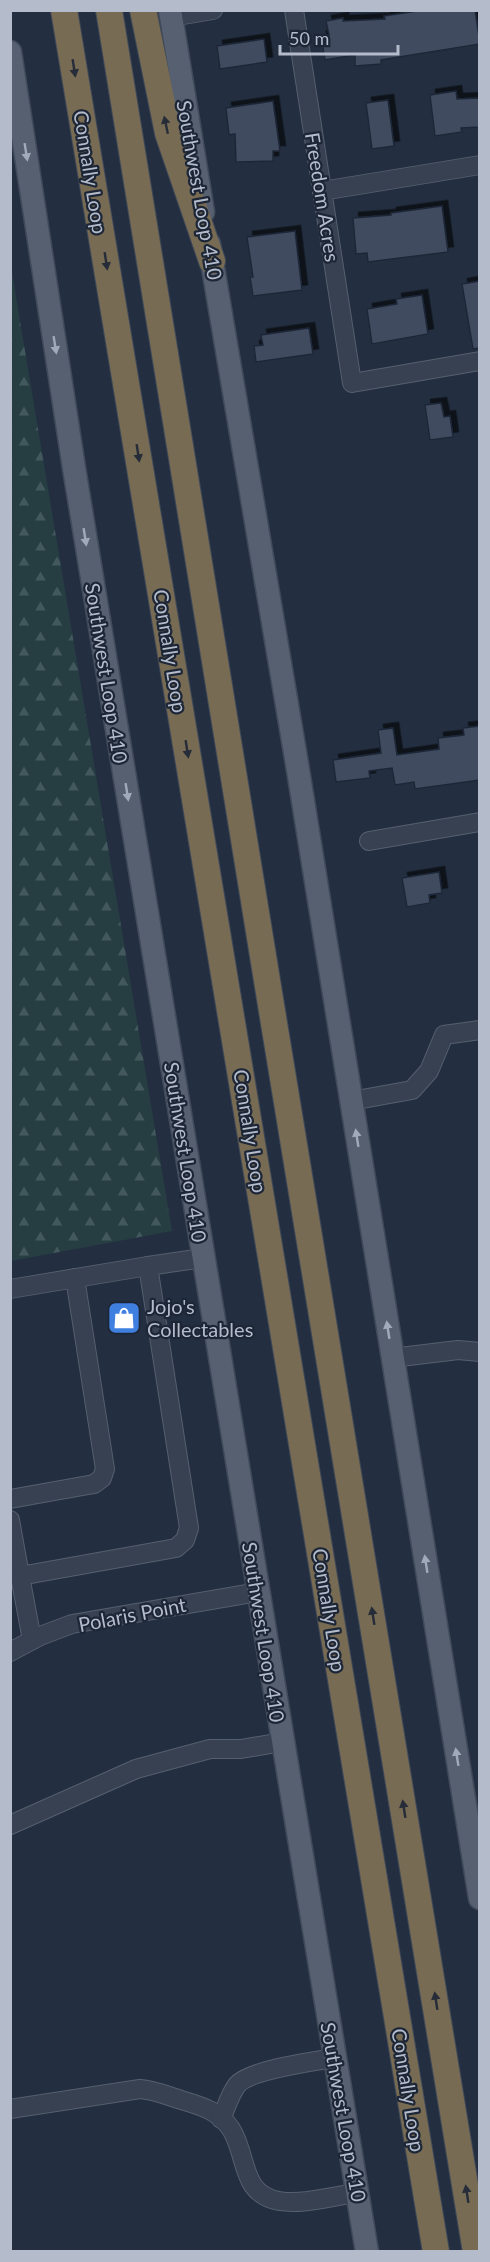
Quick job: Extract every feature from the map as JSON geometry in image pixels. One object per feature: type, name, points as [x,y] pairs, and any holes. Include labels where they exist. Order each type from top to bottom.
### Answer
[{"type":"highway","name":"Connally Loop","points":[[64,10],[436,2252]]},
{"type":"highway","name":"Connally Loop","points":[[109,10],[245,855],[326,1331],[476,2252]]},
{"type":"highway","points":[[143,10],[168,133],[212,261]]},
{"type":"main road","name":"Southwest Loop 410","points":[[170,14],[351,1101],[480,1898]]},
{"type":"main road","name":"Southwest Loop 410","points":[[10,52],[74,468],[367,2252]]},
{"type":"street","points":[[170,14],[213,10]]},
{"type":"street","name":"Freedom Acres","points":[[294,10],[352,383],[480,361]]},
{"type":"street","points":[[322,191],[480,165]]},
{"type":"street","points":[[369,841],[480,822]]},
{"type":"street","points":[[351,1101],[412,1090],[429,1071],[444,1035],[480,1030]]},
{"type":"street","points":[[10,1289],[203,1258]]},
{"type":"street","points":[[20,1576],[176,1548],[185,1540],[189,1528],[148,1266]]},
{"type":"street","points":[[10,1499],[94,1484],[102,1478],[105,1469],[75,1278]]},
{"type":"street","points":[[392,1358],[458,1350],[480,1352]]},
{"type":"street","points":[[10,1520],[20,1576],[17,1598],[32,1640]]},
{"type":"street","name":"Polaris Point","points":[[10,1652],[32,1640],[72,1624],[258,1592]]},
{"type":"street","points":[[10,1825],[136,1769],[210,1749],[241,1749],[282,1742]]},
{"type":"street","points":[[222,2119],[238,2084],[252,2076],[301,2063],[334,2058]]},
{"type":"street","points":[[10,2109],[140,2089],[157,2090],[215,2112],[222,2119],[230,2128],[242,2152],[252,2186],[259,2193],[279,2201],[301,2201],[357,2193]]},
{"type":"green space","points":[[10,261],[172,1231],[11,1261],[10,1261]]},
{"type":"building","points":[[424,10],[475,10],[480,44],[381,60],[381,64],[355,66],[355,55],[325,60],[321,36],[329,35],[326,21],[343,18],[343,21],[385,19],[384,16]]},
{"type":"building","points":[[264,39],[267,62],[220,69],[217,46]]},
{"type":"building","points":[[456,91],[457,99],[480,98],[480,127],[461,128],[462,132],[435,136],[430,95]]},
{"type":"building","points":[[388,100],[394,146],[372,149],[366,103]]},
{"type":"building","points":[[273,101],[280,151],[273,151],[273,161],[236,162],[235,134],[229,135],[226,108]]},
{"type":"building","points":[[442,206],[448,252],[368,262],[367,253],[356,254],[353,218],[391,215],[391,213]]},
{"type":"building","points":[[295,231],[302,290],[253,296],[250,277],[253,277],[247,237]]},
{"type":"building","points":[[480,281],[480,348],[473,349],[462,284]]},
{"type":"building","points":[[422,295],[428,334],[372,344],[367,309],[397,304],[396,299]]},
{"type":"building","points":[[309,328],[313,354],[256,362],[254,346],[263,345],[261,335]]},
{"type":"building","points":[[441,403],[444,417],[450,416],[453,437],[430,440],[425,405]]},
{"type":"building","points":[[480,726],[480,780],[415,789],[414,782],[395,785],[392,768],[369,771],[370,778],[336,782],[333,760],[381,753],[378,730],[393,728],[397,755],[439,749],[438,738],[464,735],[463,728]]},
{"type":"building","points":[[439,872],[442,893],[429,895],[430,903],[407,907],[402,878]]},
{"type":"place","name":"Jojo's Collectables","points":[[124,1318]]}]
